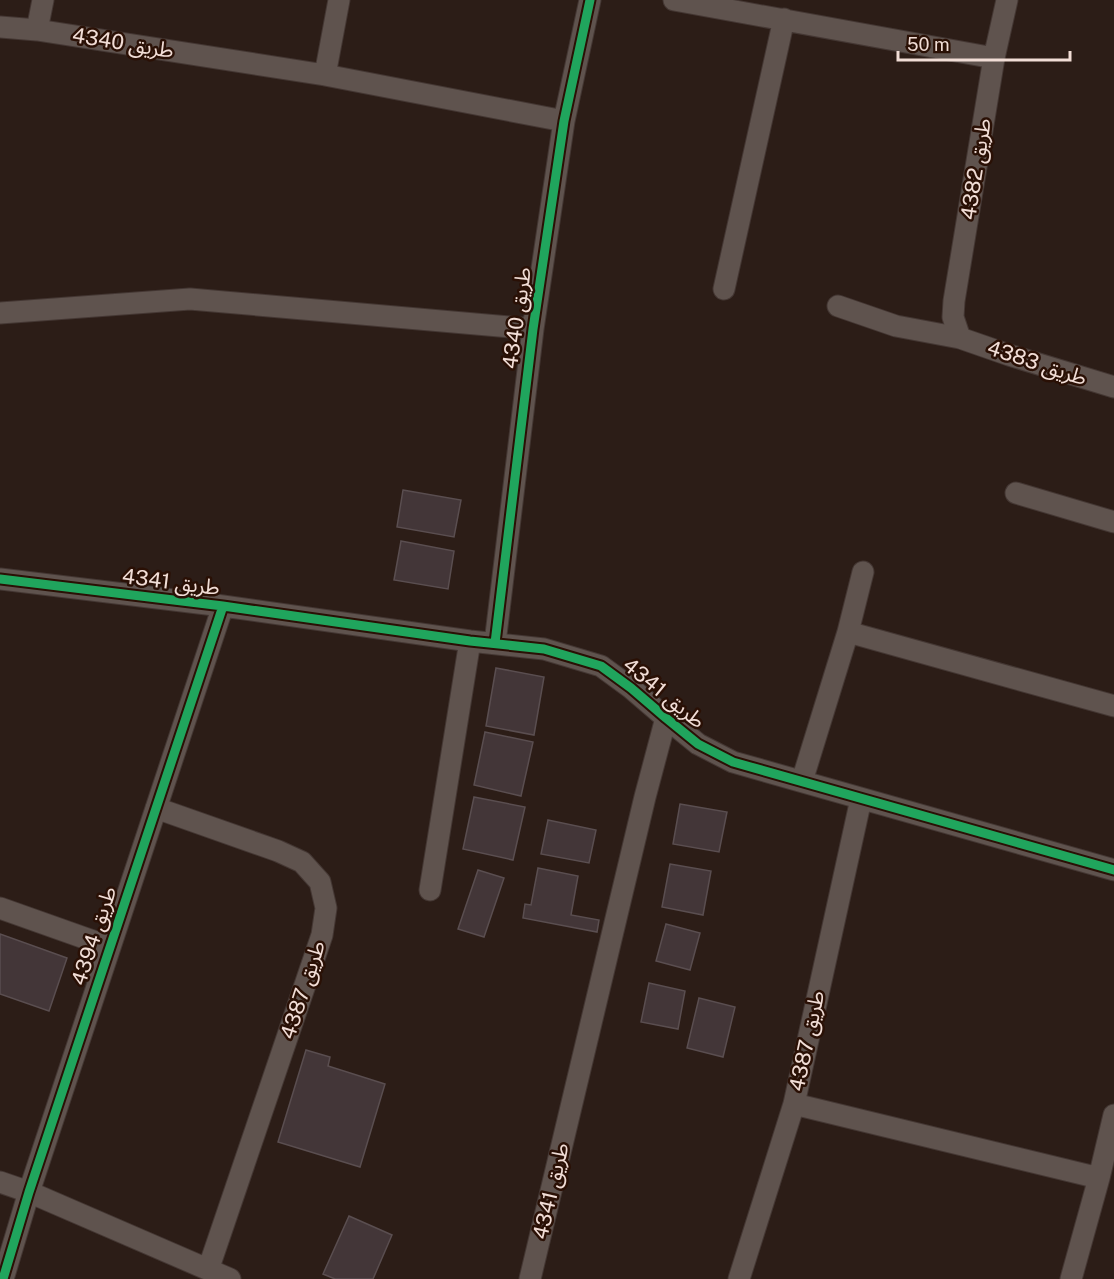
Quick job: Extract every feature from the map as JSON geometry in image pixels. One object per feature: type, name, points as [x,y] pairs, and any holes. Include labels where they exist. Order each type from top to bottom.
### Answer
[{"type":"street","points":[[37,30],[43,0]]},
{"type":"street","points":[[325,75],[339,0]]},
{"type":"street","name":"طريق 4340","points":[[495,644],[532,328],[564,121],[590,0]]},
{"type":"street","points":[[674,0],[994,58]]},
{"type":"street","name":"طريق 4382","points":[[960,338],[953,317],[954,301],[994,58],[1007,0]]},
{"type":"street","points":[[724,289],[784,19]]},
{"type":"street","name":"طريق 4340","points":[[0,27],[37,30],[325,75],[564,121]]},
{"type":"street","name":"طريق 4340","points":[[0,313],[190,299],[532,328]]},
{"type":"street","name":"طريق 4383","points":[[838,306],[896,326],[960,338],[1114,387]]},
{"type":"street","points":[[1016,493],[1114,522]]},
{"type":"street","points":[[802,781],[848,632],[863,572]]},
{"type":"street","name":"طريق 4341","points":[[0,579],[544,649],[601,666],[698,744],[733,762],[1114,870]]},
{"type":"street","name":"طريق 4394","points":[[3,1279],[29,1192],[223,606]]},
{"type":"street","points":[[848,632],[1114,706]]},
{"type":"street","points":[[430,890],[470,641]]},
{"type":"street","name":"طريق 4341","points":[[530,1279],[666,718]]},
{"type":"street","name":"طريق 4387","points":[[739,1279],[794,1104],[861,799]]},
{"type":"street","name":"طريق 4387","points":[[156,808],[278,851],[302,862],[320,882],[326,908],[322,934],[208,1270]]},
{"type":"street","points":[[0,908],[110,947]]},
{"type":"street","points":[[794,1104],[1099,1178]]},
{"type":"street","points":[[1071,1279],[1114,1115]]},
{"type":"street","points":[[0,1182],[29,1192],[230,1279]]},
{"type":"building","points":[[403,490],[461,500],[454,537],[397,527]]},
{"type":"building","points":[[401,541],[454,551],[448,589],[394,580]]},
{"type":"building","points":[[496,668],[544,677],[534,735],[486,726]]},
{"type":"building","points":[[485,732],[533,742],[521,796],[474,785]]},
{"type":"building","points":[[474,797],[525,807],[513,860],[463,849]]},
{"type":"building","points":[[680,804],[727,812],[719,852],[673,844]]},
{"type":"building","points":[[548,820],[596,830],[589,863],[541,854]]},
{"type":"building","points":[[670,864],[711,871],[703,915],[662,907]]},
{"type":"building","points":[[538,868],[578,876],[571,915],[599,920],[597,932],[523,918],[525,904],[531,905]]},
{"type":"building","points":[[478,870],[504,878],[484,937],[458,929]]},
{"type":"building","points":[[666,924],[700,933],[690,970],[656,961]]},
{"type":"building","points":[[0,934],[67,958],[49,1011],[0,994]]},
{"type":"building","points":[[649,983],[685,991],[678,1029],[641,1022]]},
{"type":"building","points":[[699,998],[735,1007],[723,1057],[687,1048]]},
{"type":"building","points":[[306,1050],[330,1057],[328,1066],[385,1084],[360,1167],[278,1142]]},
{"type":"building","points":[[349,1216],[392,1235],[373,1279],[335,1279],[323,1274]]},
{"type":"cycle path","points":[[495,643],[533,329],[564,121],[590,0]]},
{"type":"cycle path","points":[[0,579],[544,649],[601,666],[698,744],[733,762],[1114,870]]},
{"type":"cycle path","points":[[3,1279],[29,1192],[223,606]]}]
